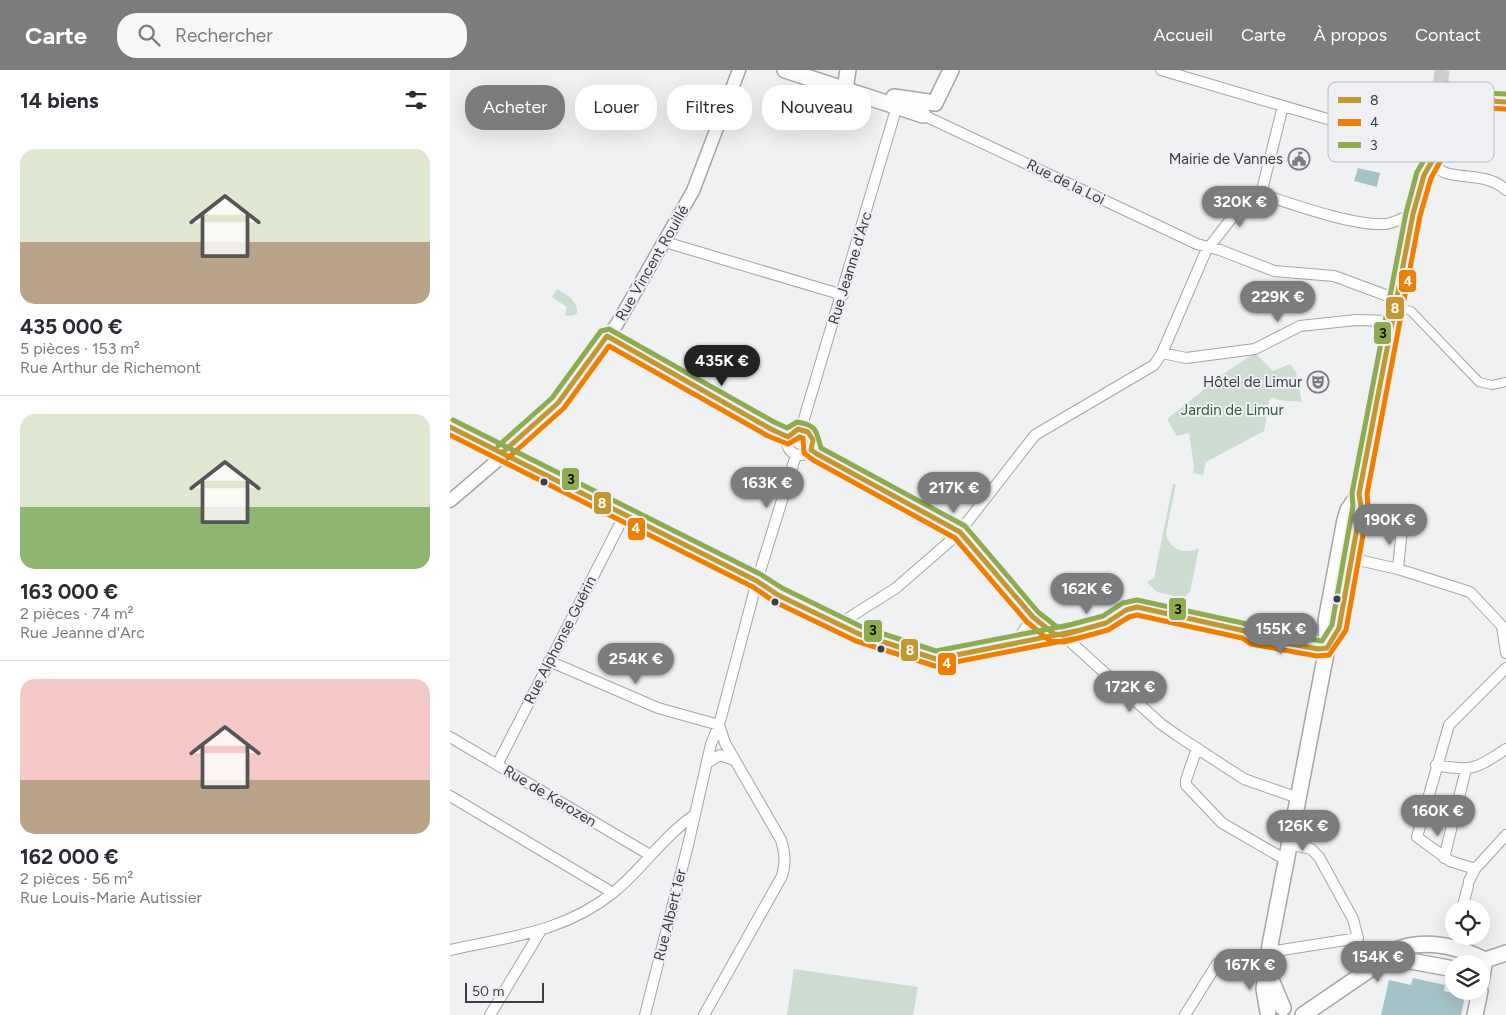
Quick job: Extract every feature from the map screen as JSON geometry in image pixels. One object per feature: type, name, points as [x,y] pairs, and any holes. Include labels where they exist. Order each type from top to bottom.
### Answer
[{"type":"main road","points":[[785,70],[832,85]]},
{"type":"main road","points":[[846,85],[848,70]]},
{"type":"main road","points":[[875,98],[887,96],[923,103],[935,103],[951,70]]},
{"type":"main road","points":[[871,97],[923,115]]},
{"type":"main road","points":[[1346,557],[1359,517],[1359,494],[1413,214],[1429,163]]},
{"type":"main road","points":[[1267,970],[1288,1012],[1266,1014],[1264,989],[1269,952],[1327,648],[1338,628],[1346,557],[1348,510],[1359,494]]},
{"type":"main road","points":[[1303,1015],[1409,945],[1445,943]]},
{"type":"main road","points":[[1458,945],[1467,951],[1495,958]]},
{"type":"main road","points":[[1386,959],[1405,960],[1445,967]]},
{"type":"main road","points":[[1474,1015],[1478,1000]]},
{"type":"street","name":"Rue Vincent Rouillé","points":[[450,501],[558,403],[607,336],[665,242],[693,191],[739,70]]},
{"type":"street","points":[[1161,70],[1328,119]]},
{"type":"street","name":"Rue Jeanne d'Arc","points":[[802,429],[843,295],[897,106]]},
{"type":"street","points":[[1261,194],[1284,106]]},
{"type":"street","name":"Rue de la Loi","points":[[923,115],[1197,244],[1274,271],[1334,276],[1396,299]]},
{"type":"street","points":[[1429,163],[1445,172],[1497,182],[1506,190]]},
{"type":"street","points":[[842,626],[847,619],[896,588],[960,532],[1035,435],[1154,365],[1162,353],[1210,247],[1245,201],[1261,194],[1316,211],[1365,222],[1385,224],[1413,214]]},
{"type":"street","points":[[665,242],[843,295]]},
{"type":"street","points":[[1396,299],[1403,309],[1411,311],[1479,382],[1492,385],[1506,382]]},
{"type":"street","points":[[1162,353],[1186,358],[1255,349],[1300,326],[1356,320],[1392,321]]},
{"type":"street","points":[[607,336],[788,437]]},
{"type":"street","points":[[450,427],[504,452],[624,516],[757,581],[778,595],[842,626],[887,645],[936,659],[1106,623],[1122,613],[1137,607],[1245,631],[1252,637],[1318,650],[1327,648]]},
{"type":"street","points":[[802,429],[812,437],[814,444],[811,450],[803,456],[796,455],[789,450],[788,437],[795,430],[802,429]]},
{"type":"street","points":[[811,450],[960,532],[1033,617],[1058,634],[1161,724],[1244,779],[1298,798]]},
{"type":"street","points":[[704,1015],[782,876],[785,867],[786,857],[781,840],[734,760],[722,736],[719,725],[757,581],[796,455]]},
{"type":"street","name":"Rue Alphonse Guérin","points":[[497,765],[624,516]]},
{"type":"street","points":[[1359,517],[1398,525],[1402,528],[1398,569]]},
{"type":"street","points":[[1346,557],[1398,569],[1470,592],[1499,622],[1505,632],[1506,653]]},
{"type":"street","points":[[1016,642],[1033,617]]},
{"type":"street","points":[[549,661],[658,708],[719,725]]},
{"type":"street","points":[[1475,869],[1444,858],[1416,837],[1449,725],[1506,668]]},
{"type":"street","name":"Rue Albert 1er","points":[[645,1015],[689,841],[693,816],[714,735],[719,725]]},
{"type":"street","name":"Rue de Kerozen","points":[[450,736],[650,855]]},
{"type":"street","points":[[1197,748],[1186,785],[1222,823],[1286,860]]},
{"type":"street","points":[[1436,765],[1466,769],[1478,767],[1506,749]]},
{"type":"street","points":[[707,763],[712,758],[720,755],[734,760]]},
{"type":"street","points":[[1444,858],[1466,769]]},
{"type":"street","points":[[450,796],[613,893]]},
{"type":"street","points":[[450,950],[540,932],[593,907],[613,893],[672,833],[693,816]]},
{"type":"street","points":[[1464,900],[1475,869],[1506,835]]},
{"type":"street","points":[[1269,952],[1358,938],[1353,919],[1319,857],[1311,849],[1289,844]]},
{"type":"street","points":[[490,1015],[540,932]]},
{"type":"street","points":[[1184,1015],[1217,964],[1267,970]]},
{"type":"green space","points":[[557,289],[574,302],[577,314],[565,315],[567,307],[552,297]]},
{"type":"green space","name":"Jardin de Limur","points":[[1255,353],[1273,371],[1290,364],[1296,372],[1302,402],[1278,400],[1272,397],[1269,401],[1264,431],[1206,462],[1203,475],[1193,473],[1194,466],[1189,433],[1177,436],[1167,419],[1226,372]]},
{"type":"green space","points":[[1173,484],[1176,484],[1166,533],[1168,539],[1179,550],[1189,551],[1199,548],[1190,592],[1183,598],[1157,592],[1147,582],[1154,578]]},
{"type":"green space","points":[[794,969],[918,987],[913,1015],[787,1015]]},
{"type":"water","points":[[1358,168],[1380,173],[1377,187],[1354,181]]},
{"type":"water","points":[[1413,978],[1445,985],[1445,1000],[1464,1000],[1461,1015],[1381,1015],[1389,980],[1411,985]]},
{"type":"tunnel","points":[[1441,82],[1442,70]]},
{"type":"transit line","name":"3","points":[[1494,93],[1506,94]]},
{"type":"transit line","name":"8","points":[[1494,101],[1506,102]]},
{"type":"transit line","name":"4","points":[[1494,108],[1505,109]]},
{"type":"transit line","name":"3","points":[[498,446],[552,398],[601,331],[609,329],[774,422],[787,428],[797,422],[813,427],[821,448],[965,526],[1038,612],[1057,627],[1103,616],[1123,603],[1137,600],[1247,624],[1255,630],[1322,641],[1332,625],[1353,506],[1352,493],[1406,213],[1417,172],[1423,162]]},
{"type":"transit line","name":"8","points":[[503,452],[558,403],[607,336],[771,429],[788,437],[798,429],[808,432],[813,440],[811,450],[817,454],[960,532],[1033,617],[1054,634],[1063,635],[1106,623],[1126,610],[1137,607],[1245,631],[1252,637],[1318,649],[1327,648],[1339,628],[1361,506],[1359,494],[1413,214],[1424,175],[1432,162]]},
{"type":"transit line","name":"4","points":[[508,458],[564,408],[609,346],[768,436],[788,444],[800,437],[803,438],[804,453],[813,460],[955,538],[1027,622],[1050,641],[1064,642],[1108,630],[1129,617],[1137,615],[1242,638],[1251,644],[1317,656],[1329,655],[1346,630],[1368,507],[1367,494],[1420,216],[1431,178],[1440,162]]},
{"type":"transit line","name":"3","points":[[453,420],[862,627],[936,651],[1074,624]]},
{"type":"transit line","name":"8","points":[[450,427],[757,581],[778,595],[859,634],[936,659],[1076,631]]},
{"type":"transit line","name":"4","points":[[450,435],[753,587],[775,602],[856,641],[935,666],[1078,638]]},
{"type":"place","name":"Mairie de Vannes","points":[[1299,159]]},
{"type":"place","name":"Hôtel de Limur","points":[[1318,382]]}]
